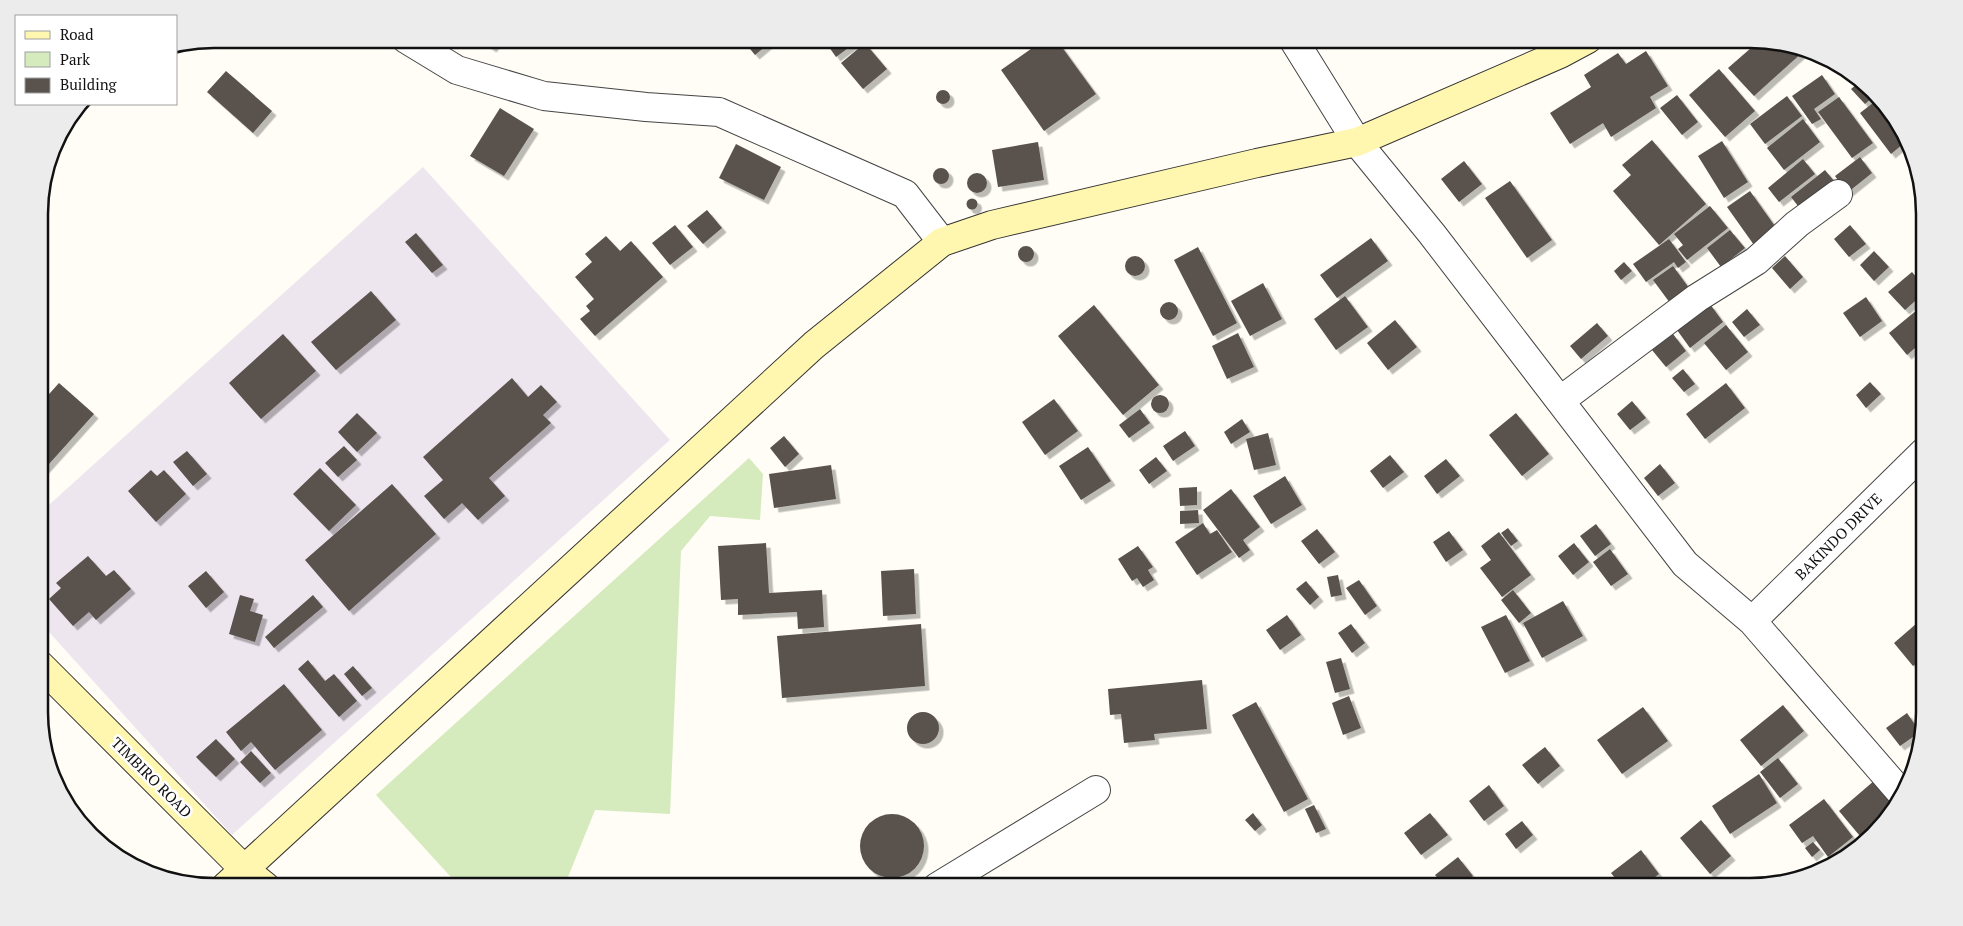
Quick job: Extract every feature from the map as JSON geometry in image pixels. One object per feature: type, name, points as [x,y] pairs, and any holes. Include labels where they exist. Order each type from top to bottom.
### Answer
[{"type":"street","points":[[421,48],[457,70],[544,96],[646,107],[719,112],[905,194],[942,242]]},
{"type":"street","points":[[1300,48],[1357,142],[1432,234],[1685,564],[1752,621],[1897,788]]},
{"type":"street","points":[[236,878],[814,345],[942,242],[992,225],[1257,163],[1357,142],[1571,48]]},
{"type":"street","points":[[1560,400],[1697,298],[1756,262],[1796,224],[1838,194]]},
{"type":"street","name":"BAKINDO DRIVE","points":[[1752,621],[1916,460]]},
{"type":"street","name":"TIMBIRO ROAD","points":[[48,674],[234,878]]},
{"type":"street","points":[[952,878],[1096,790]]},
{"type":"shaded area","points":[[423,167],[670,440],[232,835],[48,631],[48,506]]},
{"type":"green space","points":[[749,458],[763,474],[760,520],[710,516],[681,551],[670,814],[595,810],[568,878],[452,878],[376,795]]},
{"type":"building","points":[[749,48],[763,48],[755,55]]},
{"type":"building","points":[[830,48],[848,48],[836,57]]},
{"type":"building","points":[[859,48],[869,48],[887,69],[863,89],[841,63]]},
{"type":"building","points":[[1032,48],[1063,48],[1096,94],[1044,131],[1001,70]]},
{"type":"building","points":[[1751,48],[1771,49],[1799,55],[1754,96],[1728,68]]},
{"type":"building","points":[[1646,51],[1668,86],[1650,97],[1656,108],[1611,137],[1603,123],[1570,144],[1550,113],[1591,87],[1584,75],[1618,53],[1626,64]]},
{"type":"building","points":[[1719,69],[1755,111],[1725,137],[1689,95]]},
{"type":"building","points":[[226,71],[272,111],[253,133],[207,92]]},
{"type":"building","points":[[1822,75],[1835,94],[1814,109],[1821,119],[1812,124],[1792,96]]},
{"type":"building","points":[[1855,86],[1870,100],[1865,104],[1851,89]]},
{"type":"building","points":[[943,90],[948,92],[950,97],[948,102],[943,104],[938,102],[936,97],[938,92]]},
{"type":"building","points":[[1677,95],[1698,122],[1682,135],[1660,108]]},
{"type":"building","points":[[1787,96],[1802,116],[1765,144],[1750,124]]},
{"type":"building","points":[[1839,97],[1873,143],[1852,158],[1818,112]]},
{"type":"building","points":[[1873,103],[1893,131],[1901,146],[1891,154],[1860,113]]},
{"type":"building","points":[[500,108],[534,129],[504,176],[470,156]]},
{"type":"building","points":[[1803,119],[1820,142],[1784,170],[1767,148]]},
{"type":"building","points":[[1652,140],[1706,204],[1659,245],[1613,191],[1631,175],[1622,165]]},
{"type":"building","points":[[1722,141],[1748,182],[1724,198],[1698,156]]},
{"type":"building","points":[[1038,142],[1044,180],[998,187],[992,150]]},
{"type":"building","points":[[736,144],[781,167],[764,200],[719,178]]},
{"type":"building","points":[[1860,157],[1872,173],[1847,193],[1835,176]]},
{"type":"building","points":[[1803,159],[1815,174],[1779,202],[1768,188]]},
{"type":"building","points":[[1464,161],[1482,184],[1459,202],[1441,179]]},
{"type":"building","points":[[938,168],[944,168],[949,173],[947,182],[938,184],[933,179],[933,173]]},
{"type":"building","points":[[1825,170],[1839,187],[1805,215],[1791,197]]},
{"type":"building","points":[[977,173],[984,176],[987,183],[984,190],[977,193],[970,190],[967,183],[970,176]]},
{"type":"building","points":[[1510,181],[1552,240],[1527,258],[1485,198]]},
{"type":"building","points":[[1750,191],[1777,229],[1754,245],[1727,207]]},
{"type":"building","points":[[970,199],[974,199],[977,204],[976,208],[970,209],[967,206],[967,202]]},
{"type":"building","points":[[1710,206],[1728,228],[1687,260],[1678,249],[1683,245],[1674,234]]},
{"type":"building","points":[[707,210],[722,228],[703,244],[687,226]]},
{"type":"building","points":[[675,225],[693,247],[670,265],[652,243]]},
{"type":"building","points":[[1850,225],[1866,244],[1849,257],[1834,239]]},
{"type":"building","points":[[1730,230],[1745,248],[1721,267],[1707,248]]},
{"type":"building","points":[[416,233],[443,265],[432,273],[405,242]]},
{"type":"building","points":[[606,236],[620,251],[631,241],[663,277],[595,336],[580,319],[590,311],[586,306],[594,299],[575,277],[592,262],[585,254]]},
{"type":"building","points":[[1371,238],[1388,261],[1337,298],[1320,275]]},
{"type":"building","points":[[1669,239],[1686,262],[1678,268],[1674,262],[1646,282],[1633,264]]},
{"type":"building","points":[[1023,246],[1029,246],[1034,251],[1032,260],[1023,262],[1018,257],[1018,251]]},
{"type":"building","points":[[1198,247],[1237,323],[1213,336],[1174,260]]},
{"type":"building","points":[[1874,251],[1889,267],[1874,281],[1860,265]]},
{"type":"building","points":[[1135,256],[1142,259],[1145,266],[1142,273],[1135,276],[1128,273],[1125,266],[1128,259]]},
{"type":"building","points":[[1785,256],[1803,277],[1790,289],[1772,268]]},
{"type":"building","points":[[1624,262],[1632,271],[1621,280],[1614,271]]},
{"type":"building","points":[[1673,266],[1689,288],[1670,303],[1653,280]]},
{"type":"building","points":[[1912,272],[1916,277],[1916,300],[1905,310],[1888,292]]},
{"type":"building","points":[[1263,283],[1282,319],[1250,336],[1231,301]]},
{"type":"building","points":[[371,291],[396,320],[336,370],[311,342]]},
{"type":"building","points":[[1345,296],[1368,327],[1336,350],[1314,319]]},
{"type":"building","points":[[1866,297],[1882,321],[1860,337],[1843,313]]},
{"type":"building","points":[[1169,302],[1175,305],[1178,311],[1175,317],[1169,320],[1163,317],[1160,311],[1163,305]]},
{"type":"building","points":[[1710,304],[1723,322],[1690,348],[1677,330]]},
{"type":"building","points":[[1094,305],[1159,385],[1123,415],[1058,336]]},
{"type":"building","points":[[1747,309],[1760,325],[1744,337],[1732,322]]},
{"type":"building","points":[[1916,311],[1916,347],[1907,355],[1889,333]]},
{"type":"building","points":[[1395,320],[1417,347],[1388,370],[1367,343]]},
{"type":"building","points":[[1597,323],[1608,336],[1581,359],[1570,346]]},
{"type":"building","points":[[1726,325],[1748,352],[1726,370],[1704,343]]},
{"type":"building","points":[[1238,333],[1254,367],[1227,379],[1212,346]]},
{"type":"building","points":[[283,334],[316,371],[261,419],[229,383]]},
{"type":"building","points":[[1673,334],[1686,351],[1666,367],[1652,350]]},
{"type":"building","points":[[1683,369],[1695,384],[1684,392],[1672,378]]},
{"type":"building","points":[[512,378],[528,397],[541,385],[557,402],[543,415],[551,423],[489,478],[505,496],[478,520],[462,503],[444,519],[424,496],[443,480],[423,457]]},
{"type":"building","points":[[1870,382],[1881,394],[1866,408],[1856,395]]},
{"type":"building","points":[[59,383],[94,414],[48,465],[48,395]]},
{"type":"building","points":[[1726,383],[1745,408],[1705,439],[1686,414]]},
{"type":"building","points":[[1160,395],[1166,398],[1169,404],[1166,410],[1160,413],[1154,410],[1151,404],[1154,398]]},
{"type":"building","points":[[1054,399],[1078,431],[1045,455],[1022,422]]},
{"type":"building","points":[[1632,401],[1646,418],[1630,430],[1617,414]]},
{"type":"building","points":[[1140,409],[1150,423],[1129,438],[1119,425]]},
{"type":"building","points":[[357,413],[377,433],[357,452],[338,432]]},
{"type":"building","points":[[1516,413],[1549,454],[1522,476],[1489,435]]},
{"type":"building","points":[[1242,419],[1250,432],[1231,444],[1224,432]]},
{"type":"building","points":[[1185,431],[1195,446],[1173,461],[1163,446]]},
{"type":"building","points":[[1268,433],[1276,465],[1254,470],[1246,439]]},
{"type":"building","points":[[784,436],[799,454],[785,467],[770,448]]},
{"type":"building","points":[[344,446],[357,460],[338,477],[325,463]]},
{"type":"building","points":[[1088,447],[1111,481],[1081,500],[1059,466]]},
{"type":"building","points":[[187,451],[207,474],[193,486],[173,462]]},
{"type":"building","points":[[1390,455],[1404,472],[1383,488],[1370,471]]},
{"type":"building","points":[[1156,457],[1167,471],[1149,484],[1139,470]]},
{"type":"building","points":[[1446,459],[1460,476],[1437,494],[1424,476]]},
{"type":"building","points":[[1660,464],[1675,483],[1658,496],[1644,478]]},
{"type":"building","points":[[831,465],[836,499],[774,508],[769,474]]},
{"type":"building","points":[[320,468],[356,505],[329,531],[293,494]]},
{"type":"building","points":[[151,470],[157,476],[164,470],[186,494],[156,522],[128,491]]},
{"type":"building","points":[[1285,476],[1302,505],[1271,524],[1253,496]]},
{"type":"building","points":[[392,484],[436,534],[349,611],[305,560]]},
{"type":"building","points":[[1197,487],[1197,505],[1180,506],[1179,488]]},
{"type":"building","points":[[1231,489],[1260,527],[1243,540],[1250,550],[1239,558],[1203,510]]},
{"type":"building","points":[[1198,510],[1199,523],[1180,524],[1180,511]]},
{"type":"building","points":[[1203,523],[1210,534],[1217,530],[1232,552],[1197,575],[1175,542]]},
{"type":"building","points":[[1596,524],[1611,544],[1595,556],[1580,536]]},
{"type":"building","points":[[1508,528],[1518,541],[1511,546],[1501,533]]},
{"type":"building","points":[[1317,529],[1335,552],[1319,564],[1301,541]]},
{"type":"building","points":[[1449,531],[1463,550],[1446,562],[1433,542]]},
{"type":"building","points":[[1499,532],[1531,575],[1502,597],[1480,568],[1491,560],[1481,546]]},
{"type":"building","points":[[766,543],[769,593],[822,590],[824,627],[798,629],[797,612],[738,615],[738,599],[721,600],[718,546]]},
{"type":"building","points":[[1574,543],[1589,562],[1573,575],[1558,556]]},
{"type":"building","points":[[1138,546],[1153,567],[1148,570],[1154,580],[1143,587],[1137,578],[1132,581],[1118,559]]},
{"type":"building","points":[[1610,549],[1628,574],[1611,586],[1593,562]]},
{"type":"building","points":[[88,556],[106,576],[114,570],[131,589],[96,620],[89,612],[73,626],[49,599],[61,588],[56,583]]},
{"type":"building","points":[[914,569],[916,614],[883,616],[881,571]]},
{"type":"building","points":[[206,571],[224,592],[206,608],[188,586]]},
{"type":"building","points":[[1338,575],[1342,595],[1331,597],[1327,577]]},
{"type":"building","points":[[1359,580],[1377,606],[1365,615],[1346,588]]},
{"type":"building","points":[[1306,581],[1319,597],[1310,605],[1296,589]]},
{"type":"building","points":[[1513,590],[1531,613],[1519,623],[1501,600]]},
{"type":"building","points":[[240,595],[254,599],[250,611],[263,615],[255,642],[229,634]]},
{"type":"building","points":[[313,595],[323,607],[274,648],[265,637]]},
{"type":"building","points":[[1563,601],[1583,636],[1542,658],[1523,623]]},
{"type":"building","points":[[1287,615],[1301,635],[1280,650],[1266,630]]},
{"type":"building","points":[[1506,615],[1530,661],[1505,673],[1481,627]]},
{"type":"building","points":[[921,624],[925,686],[782,698],[777,636]]},
{"type":"building","points":[[1351,624],[1365,643],[1352,653],[1338,633]]},
{"type":"building","points":[[1916,624],[1916,664],[1913,666],[1894,643]]},
{"type":"building","points":[[1341,658],[1350,689],[1335,693],[1326,662]]},
{"type":"building","points":[[308,660],[325,681],[334,674],[357,701],[339,717],[298,669]]},
{"type":"building","points":[[353,666],[372,688],[362,696],[344,674]]},
{"type":"building","points":[[1202,680],[1207,729],[1154,734],[1155,740],[1124,743],[1121,714],[1110,715],[1108,689]]},
{"type":"building","points":[[284,684],[322,730],[275,770],[251,742],[241,751],[226,732]]},
{"type":"building","points":[[1349,696],[1361,728],[1343,735],[1332,703]]},
{"type":"building","points":[[1256,702],[1308,799],[1284,812],[1232,715]]},
{"type":"building","points":[[1783,705],[1804,731],[1761,766],[1740,740]]},
{"type":"building","points":[[1643,707],[1668,741],[1622,774],[1597,740]]},
{"type":"building","points":[[923,712],[929,713],[934,717],[938,722],[938,734],[934,739],[929,743],[923,744],[917,743],[912,739],[908,734],[907,728],[908,722],[912,717],[917,713]]},
{"type":"building","points":[[1907,713],[1915,724],[1913,737],[1900,746],[1886,728]]},
{"type":"building","points":[[216,739],[235,759],[216,777],[196,757]]},
{"type":"building","points":[[1545,747],[1560,766],[1538,784],[1522,765]]},
{"type":"building","points":[[251,751],[271,773],[260,783],[240,762]]},
{"type":"building","points":[[1778,758],[1798,784],[1780,798],[1760,772]]},
{"type":"building","points":[[1759,774],[1777,803],[1730,834],[1712,806]]},
{"type":"building","points":[[1875,780],[1891,798],[1881,813],[1860,836],[1839,811]]},
{"type":"building","points":[[1489,785],[1504,806],[1484,821],[1469,801]]},
{"type":"building","points":[[1824,799],[1853,837],[1828,857],[1813,836],[1802,843],[1789,825]]},
{"type":"building","points":[[1314,805],[1326,829],[1316,833],[1305,809]]},
{"type":"building","points":[[1253,813],[1262,825],[1255,831],[1245,820]]},
{"type":"building","points":[[1430,813],[1448,835],[1421,855],[1404,833]]},
{"type":"building","points":[[892,814],[910,820],[918,828],[924,846],[918,864],[910,872],[892,878],[874,872],[866,864],[860,846],[866,828],[874,820]]},
{"type":"building","points":[[1701,820],[1731,856],[1710,874],[1680,838]]},
{"type":"building","points":[[1522,821],[1533,835],[1516,849],[1505,834]]},
{"type":"building","points":[[1813,842],[1820,850],[1812,857],[1805,848]]},
{"type":"building","points":[[1641,850],[1659,874],[1654,878],[1615,878],[1611,873]]},
{"type":"building","points":[[1458,857],[1473,876],[1470,878],[1438,878],[1435,875]]}]
